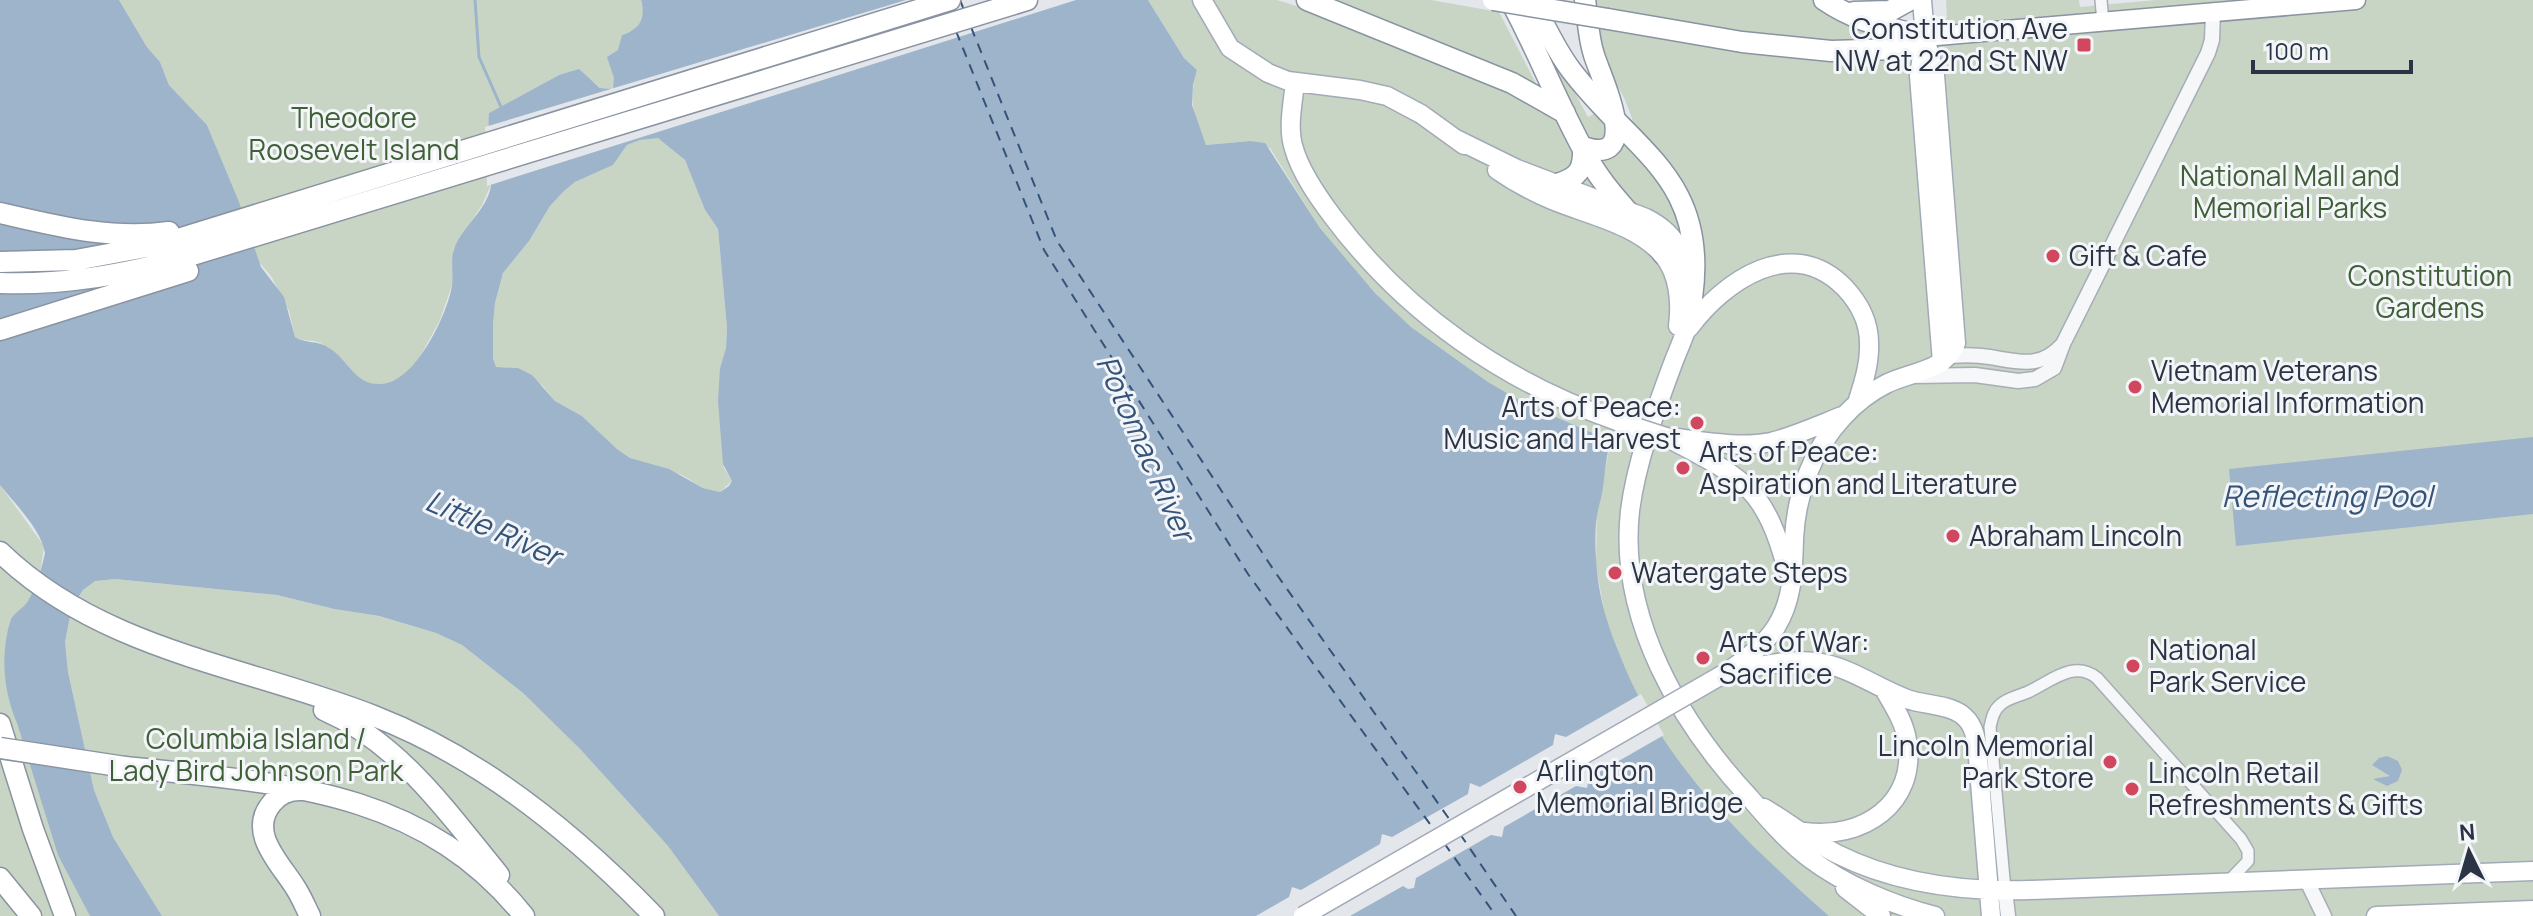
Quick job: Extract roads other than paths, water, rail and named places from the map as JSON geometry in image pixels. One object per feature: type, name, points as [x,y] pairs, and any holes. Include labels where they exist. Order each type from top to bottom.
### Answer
[{"type":"highway","points":[[0,262],[61,261],[162,244],[950,0]]},
{"type":"highway","points":[[0,292],[120,274],[167,263],[1027,0]]},
{"type":"highway","points":[[1307,0],[1523,88],[1565,113]]},
{"type":"highway","points":[[1493,0],[1742,42],[1831,51],[1898,49],[1925,37]]},
{"type":"highway","points":[[1510,0],[1583,147],[1623,209],[1663,254]]},
{"type":"highway","points":[[1531,0],[1566,62],[1615,122],[1661,166],[1683,203],[1694,243],[1692,298]]},
{"type":"highway","points":[[1831,5],[1856,13],[1884,12],[1910,0]]},
{"type":"highway","points":[[1583,147],[1596,151],[1606,149],[1613,139],[1615,122],[1611,101],[1593,53],[1587,3]]},
{"type":"highway","points":[[1831,5],[1871,25],[1925,37]]},
{"type":"highway","points":[[1557,184],[1573,179],[1580,172],[1583,147]]},
{"type":"highway","points":[[0,330],[310,232],[479,169]]},
{"type":"highway","points":[[0,207],[28,220]]},
{"type":"highway","points":[[0,213],[69,230],[130,235],[175,231],[251,216]]},
{"type":"highway","points":[[0,283],[63,281]]},
{"type":"highway","points":[[0,552],[29,579],[77,611],[139,639],[377,717],[444,751],[497,783],[552,824],[608,870],[654,916]]},
{"type":"highway","points":[[200,660],[331,713],[382,745],[422,783],[471,840],[500,876],[520,911]]},
{"type":"highway","points":[[0,724],[33,829],[65,916]]},
{"type":"highway","points":[[0,748],[125,767],[285,784],[373,808],[418,829],[468,861],[520,911]]},
{"type":"highway","points":[[310,916],[297,889],[269,848],[263,826],[270,805],[281,795],[293,790],[312,792]]},
{"type":"highway","points":[[0,878],[31,916]]},
{"type":"main road","points":[[1202,0],[1230,48],[1275,77],[1387,96],[1421,114],[1518,184],[1630,230],[1663,254],[1678,293],[1673,365]]},
{"type":"main road","points":[[1216,0],[1255,65]]},
{"type":"main road","points":[[1303,916],[1727,672],[1771,634],[1786,605],[1791,586],[1796,518],[1807,475],[1823,443],[1850,410],[1880,387],[1947,359],[1919,76],[1925,37],[1922,0]]},
{"type":"main road","points":[[1925,37],[2356,0]]},
{"type":"main road","points":[[1295,82],[1291,132],[1297,157],[1328,210],[1376,268],[1431,320],[1490,362],[1551,395],[1693,446],[1735,476],[1761,501],[1774,526],[1791,586]]},
{"type":"main road","points":[[1456,139],[1517,169],[1658,224],[1673,238],[1686,263],[1692,298],[1687,331],[1673,365],[1632,495],[1629,542],[1634,595],[1646,636],[1666,678],[1710,750],[1776,830],[1881,916]]},
{"type":"main road","points":[[1687,331],[1712,300],[1750,273],[1783,264],[1804,265],[1822,272],[1848,290],[1867,325],[1869,354],[1850,410],[1771,442],[1693,446]]},
{"type":"main road","points":[[1727,672],[1784,662],[1816,662],[1850,671],[1916,702],[1959,713],[1982,728],[1997,890],[1991,916]]},
{"type":"main road","points":[[1800,831],[1832,834],[1860,827],[1880,814],[1899,791],[1907,770],[1908,741],[1884,689]]},
{"type":"main road","points":[[1752,801],[1837,854],[1885,873],[1934,885],[1997,890],[2533,871]]},
{"type":"main road","points":[[1812,860],[1871,892],[1935,916]]},
{"type":"main road","points":[[2376,916],[2533,910]]},
{"type":"street","points":[[2101,0],[2103,22]]},
{"type":"street","points":[[1906,375],[1975,375],[2031,380],[2051,372],[2208,53],[2213,12]]},
{"type":"street","points":[[1947,359],[1983,356],[2029,363],[2050,356],[2063,344]]},
{"type":"street","points":[[1982,728],[2004,702],[2063,673],[2080,670],[2097,678],[2244,843],[2248,861],[2227,882]]},
{"type":"street","points":[[2306,879],[2324,916]]},
{"type":"street","points":[[1997,890],[2008,916]]},
{"type":"water","points":[[0,0],[119,0],[147,47],[160,62],[169,85],[207,125],[239,202],[261,267],[284,297],[295,337],[325,346],[336,353],[358,377],[372,384],[381,384],[394,381],[417,360],[444,313],[452,286],[454,249],[489,195],[492,168],[489,113],[559,75],[579,69],[600,88],[613,89],[614,78],[607,57],[618,50],[622,35],[640,22],[643,13],[641,0],[1148,0],[1184,58],[1197,70],[1192,105],[1206,145],[1250,141],[1265,143],[1320,228],[1375,293],[1411,327],[1488,382],[1526,404],[1611,441],[1596,521],[1597,571],[1608,623],[1636,692],[1657,729],[1707,796],[1765,857],[1829,916],[719,916],[668,846],[581,750],[523,693],[462,645],[436,633],[379,616],[277,595],[115,579],[95,581],[83,590],[72,607],[65,642],[68,672],[94,790],[113,837],[162,916],[90,916],[58,855],[9,698],[4,658],[11,619],[31,596],[45,553],[33,526],[0,485]],"holes":[[[658,138],[685,160],[705,210],[718,229],[727,328],[718,401],[723,464],[732,481],[720,492],[703,488],[669,469],[630,458],[582,416],[555,401],[532,375],[518,368],[496,367],[493,358],[495,303],[503,273],[564,191],[575,182],[613,165],[627,145],[640,140]]]},
{"type":"water","name":"Reflecting Pool","points":[[2533,437],[2533,514],[2236,546],[2229,469]]},
{"type":"water","points":[[2387,756],[2398,761],[2402,770],[2398,781],[2387,786],[2373,779],[2390,776],[2372,765],[2379,758]]},
{"type":"waterway","points":[[475,0],[479,57],[501,107]]},
{"type":"place","name":"Constitution Ave NW at 22nd St NW","points":[[2084,45]]},
{"type":"place","name":"Gift & Cafe","points":[[2053,256]]},
{"type":"place","name":"Vietnam Veterans Memorial Information","points":[[2135,387]]},
{"type":"place","name":"Arts of Peace: Music and Harvest","points":[[1697,423]]},
{"type":"place","name":"Arts of Peace: Aspiration and Literature","points":[[1683,468]]},
{"type":"place","name":"Abraham Lincoln","points":[[1953,536]]},
{"type":"place","name":"Watergate Steps","points":[[1615,573]]},
{"type":"place","name":"Arts of War: Sacrifice","points":[[1703,658]]},
{"type":"place","name":"National Park Service","points":[[2133,666]]},
{"type":"place","name":"Lincoln Memorial Park Store","points":[[2110,762]]},
{"type":"place","name":"Arlington Memorial Bridge","points":[[1520,787]]},
{"type":"place","name":"Lincoln Retail Refreshments & Gifts","points":[[2132,789]]},
{"type":"park label","name":"Theodore Roosevelt Island","points":[[354,134]]},
{"type":"park label","name":"National Mall and Memorial Parks","points":[[2290,192]]},
{"type":"park label","name":"Constitution Gardens","points":[[2430,292]]},
{"type":"park label","name":"Columbia Island / Lady Bird Johnson Park","points":[[256,755]]},
{"type":"water label","name":"Potomac River","points":[[1145,448]]},
{"type":"water label","name":"Little River","points":[[493,529]]}]
